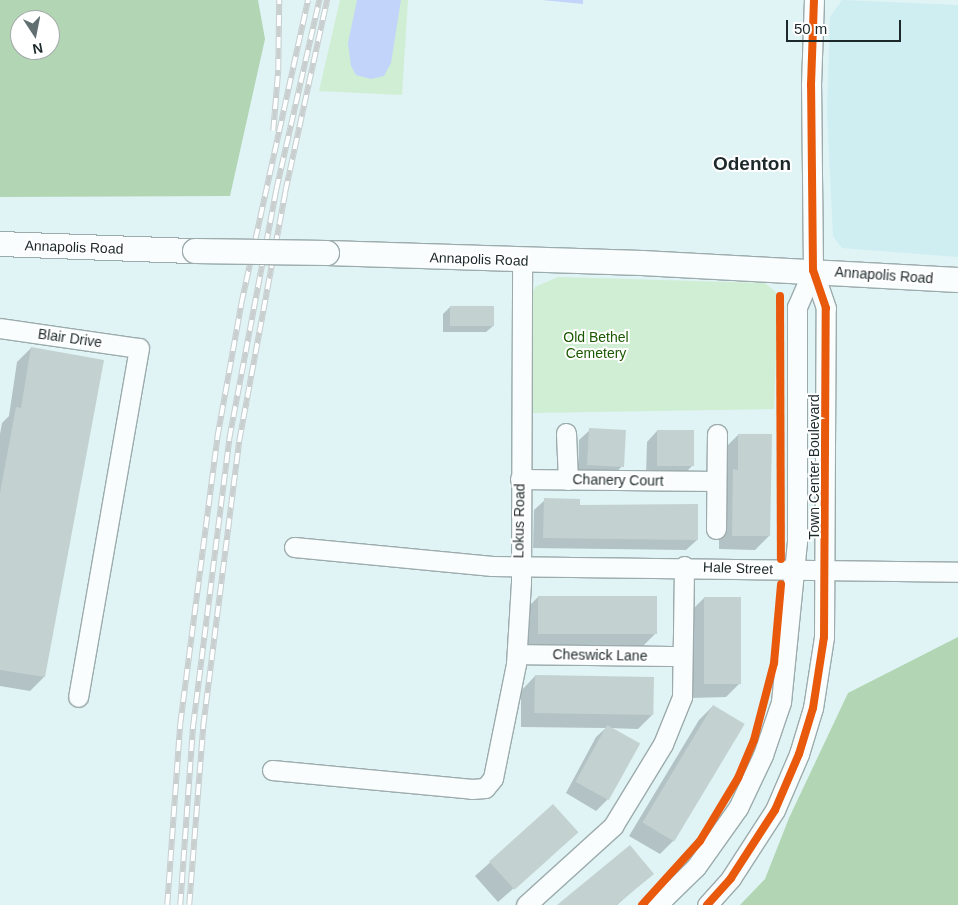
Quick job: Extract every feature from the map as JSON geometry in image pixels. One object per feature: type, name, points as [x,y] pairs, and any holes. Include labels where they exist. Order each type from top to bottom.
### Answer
[{"type":"main road","name":"Annapolis Road","points":[[0,244],[813,270],[958,280]]},
{"type":"street","name":"Town Center Boulevard","points":[[707,905],[731,878],[765,825],[799,754],[813,708],[824,637],[827,571],[826,308],[813,270],[811,85],[814,0]]},
{"type":"street","name":"Lokus Road","points":[[272,770],[472,788],[485,788],[493,778],[517,654],[521,582],[518,566],[522,260]]},
{"type":"street","name":"Town Center Boulevard","points":[[657,905],[696,867],[738,808],[763,756],[781,702],[795,570],[797,307],[813,270]]},
{"type":"street","name":"Blair Drive","points":[[0,328],[140,348],[78,697]]},
{"type":"street","points":[[566,433],[568,480]]},
{"type":"street","points":[[716,530],[717,434]]},
{"type":"street","name":"Chanery Court","points":[[520,480],[716,481]]},
{"type":"street","name":"Hale Street","points":[[294,547],[518,566],[684,566],[827,571],[958,572]]},
{"type":"street","points":[[526,905],[612,826],[625,808],[663,744],[682,697],[684,566]]},
{"type":"street","name":"Cheswick Lane","points":[[517,654],[682,656]]},
{"type":"shaded area","points":[[842,0],[958,5],[958,257],[842,248],[833,236],[827,112],[830,17]]},
{"type":"green space","points":[[0,0],[258,0],[265,39],[230,196],[0,197]]},
{"type":"green space","points":[[340,0],[408,0],[402,95],[319,91]]},
{"type":"green space","name":"Old Bethel Cemetery","points":[[558,277],[765,283],[778,294],[774,409],[531,413],[526,309],[535,287]]},
{"type":"green space","points":[[958,637],[958,905],[740,905],[765,879],[789,818],[848,693]]},
{"type":"water","points":[[357,0],[401,0],[391,63],[384,76],[371,79],[356,75],[351,66],[348,43]]},
{"type":"water","points":[[542,0],[583,0],[583,4]]},
{"type":"building","points":[[450,306],[494,306],[494,326],[450,326]]},
{"type":"building","points":[[31,347],[104,360],[45,677],[0,670],[0,493],[16,407],[21,408]]},
{"type":"building","points":[[589,428],[626,430],[624,467],[587,465]]},
{"type":"building","points":[[657,430],[694,430],[694,466],[657,466]]},
{"type":"building","points":[[738,434],[772,434],[770,536],[732,536],[733,469],[738,470]]},
{"type":"building","points":[[544,498],[580,499],[580,505],[698,504],[698,540],[543,538]]},
{"type":"building","points":[[538,596],[657,596],[657,634],[538,634]]},
{"type":"building","points":[[704,597],[741,597],[741,684],[704,684]]},
{"type":"building","points":[[535,675],[654,677],[653,715],[534,713]]},
{"type":"building","points":[[713,705],[745,724],[674,841],[642,822]]},
{"type":"building","points":[[607,725],[640,743],[609,800],[575,782]]},
{"type":"building","points":[[553,804],[578,832],[515,890],[489,862]]},
{"type":"building","points":[[630,845],[654,874],[616,905],[557,905]]},
{"type":"railway","points":[[273,131],[278,70],[279,0]]},
{"type":"railway","points":[[167,905],[180,724],[217,438],[241,304],[308,0]]},
{"type":"railway","points":[[180,905],[193,725],[229,439],[276,190],[319,0]]},
{"type":"railway","points":[[189,905],[203,726],[239,441],[285,192],[327,0]]},
{"type":"cycle path","points":[[707,905],[731,878],[775,810],[799,754],[813,708],[824,637],[826,308],[813,270],[811,85],[814,0]]},
{"type":"cycle path","points":[[780,296],[781,559]]},
{"type":"cycle path","points":[[642,905],[700,841],[738,778],[754,740],[774,663],[781,584]]},
{"type":"district","name":"Odenton","points":[[752,164]]}]
